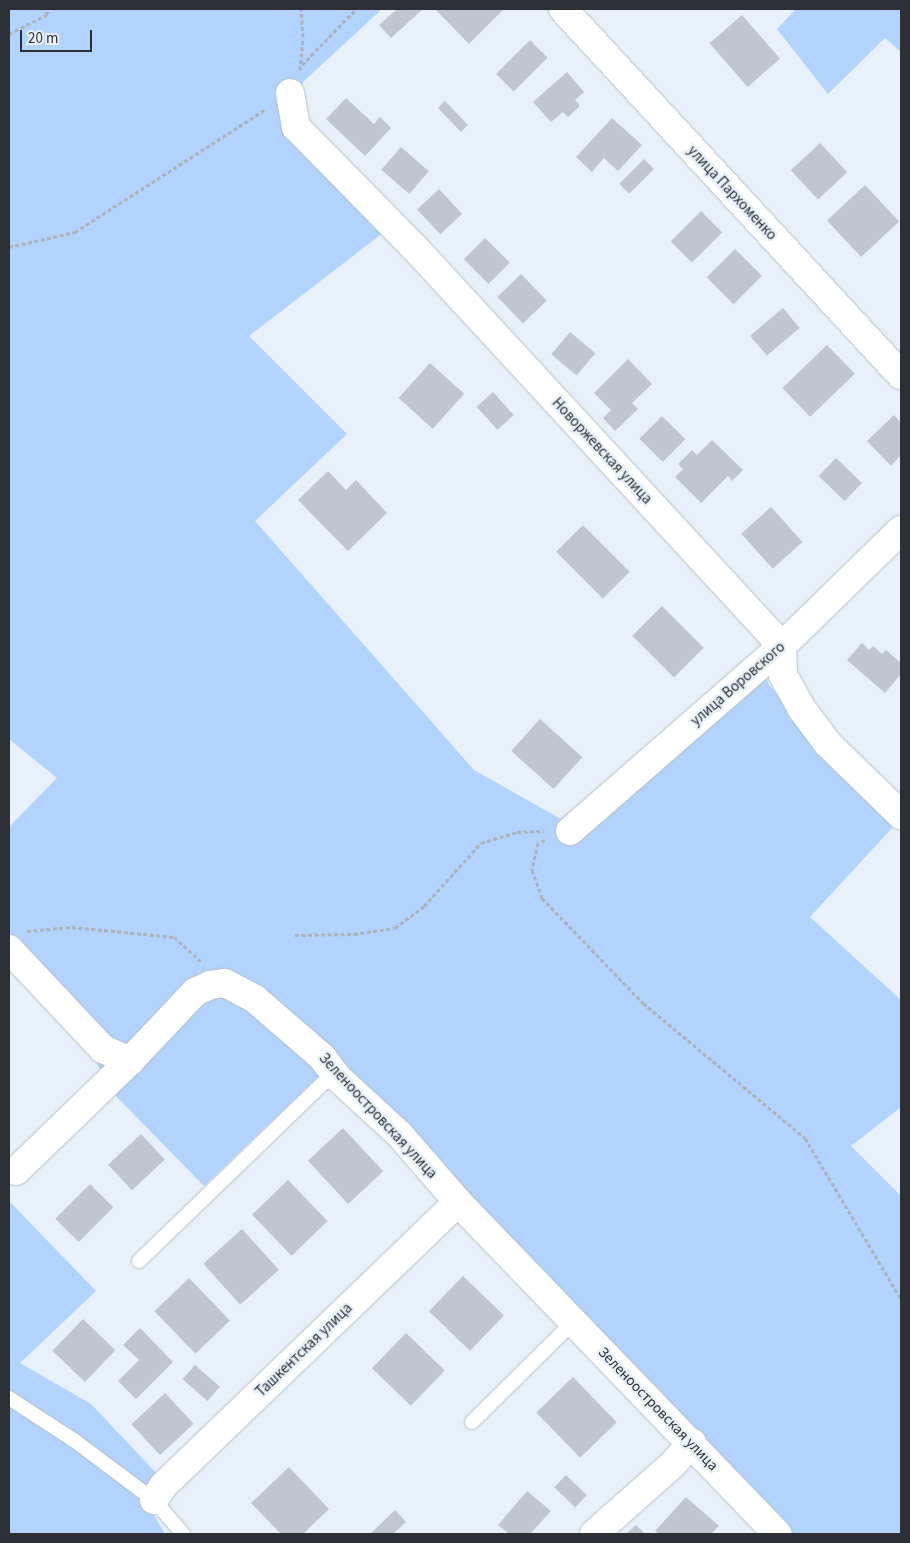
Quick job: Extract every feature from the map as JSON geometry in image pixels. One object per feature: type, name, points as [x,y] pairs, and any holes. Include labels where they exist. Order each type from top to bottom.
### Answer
[{"type":"street","name":"улица Пархоменко","points":[[563,9],[901,375]]},
{"type":"street","name":"Новоржевская улица","points":[[290,93],[296,127],[414,247],[782,646]]},
{"type":"street","name":"улица Воровского","points":[[570,831],[782,646],[901,530]]},
{"type":"street","points":[[782,646],[783,675],[801,708],[828,744],[901,815]]},
{"type":"street","points":[[15,940],[103,1049],[130,1061]]},
{"type":"street","points":[[16,1171],[130,1061],[195,992],[225,983]]},
{"type":"street","name":"Зеленоостровская улица","points":[[225,983],[255,999],[322,1056],[337,1077],[400,1135],[458,1202],[778,1534]]},
{"type":"street","name":"Ташкентская улица","points":[[154,1500],[170,1479],[458,1202]]},
{"type":"street","points":[[594,1534],[672,1465],[692,1443]]},
{"type":"lane","points":[[139,1261],[322,1084],[337,1077]]},
{"type":"lane","points":[[472,1422],[573,1322]]},
{"type":"lane","points":[[9,1398],[75,1441],[154,1500],[183,1534]]},
{"type":"path","points":[[9,34],[46,15],[49,9]]},
{"type":"path","points":[[301,9],[302,65]]},
{"type":"path","points":[[9,247],[75,232],[290,93],[302,65],[356,9]]},
{"type":"path","points":[[295,935],[354,934],[395,928],[424,906],[481,843],[517,832],[570,831]]},
{"type":"path","points":[[570,831],[538,843],[532,870],[542,898],[643,1003],[805,1138],[901,1299]]},
{"type":"path","points":[[15,940],[72,926],[174,937],[225,983]]},
{"type":"shaded area","points":[[9,9],[382,9],[303,82],[295,105],[384,232],[249,336],[347,434],[255,521],[474,770],[561,819],[759,659],[769,685],[893,827],[810,917],[901,1000],[901,1107],[851,1146],[901,1196],[901,1534],[788,1534],[354,1076],[318,1077],[204,1186],[113,1093],[96,1062],[9,966],[9,827],[57,778],[9,739]]},
{"type":"shaded area","points":[[796,9],[901,9],[901,52],[885,38],[828,94],[777,29]]},
{"type":"shaded area","points":[[9,1201],[96,1291],[20,1363],[91,1404],[160,1477],[146,1501],[165,1534],[9,1534]]},
{"type":"building","points":[[397,9],[423,9],[391,38],[379,25]]},
{"type":"building","points":[[435,9],[501,9],[503,10],[469,44]]},
{"type":"building","points":[[742,15],[780,59],[748,87],[710,43]]},
{"type":"building","points":[[530,40],[548,58],[514,92],[496,74]]},
{"type":"building","points":[[567,72],[584,92],[575,100],[580,106],[568,117],[563,112],[551,122],[533,102]]},
{"type":"building","points":[[346,98],[374,124],[380,117],[391,128],[365,156],[326,119]]},
{"type":"building","points":[[445,101],[468,125],[461,132],[438,108]]},
{"type":"building","points":[[612,118],[642,145],[618,171],[604,158],[592,172],[576,157]]},
{"type":"building","points":[[820,143],[847,172],[818,200],[791,170]]},
{"type":"building","points":[[401,147],[429,171],[409,194],[381,170]]},
{"type":"building","points":[[644,159],[654,169],[629,194],[619,184]]},
{"type":"building","points":[[865,185],[899,222],[861,257],[827,220]]},
{"type":"building","points":[[439,189],[462,214],[440,234],[417,209]]},
{"type":"building","points":[[701,211],[722,232],[692,263],[671,241]]},
{"type":"building","points":[[485,238],[510,263],[489,284],[464,259]]},
{"type":"building","points":[[735,249],[762,276],[734,304],[707,277]]},
{"type":"building","points":[[521,274],[547,301],[523,324],[497,297]]},
{"type":"building","points":[[783,308],[800,328],[767,356],[750,336]]},
{"type":"building","points":[[570,332],[595,353],[577,375],[551,354]]},
{"type":"building","points":[[827,345],[855,374],[810,417],[782,388]]},
{"type":"building","points":[[628,359],[652,384],[632,403],[638,409],[615,431],[603,418],[611,410],[594,393]]},
{"type":"building","points":[[430,363],[464,394],[433,429],[399,398]]},
{"type":"building","points":[[493,392],[514,415],[497,430],[477,407]]},
{"type":"building","points":[[894,415],[901,423],[901,455],[891,466],[867,441]]},
{"type":"building","points":[[662,416],[685,439],[663,462],[639,439]]},
{"type":"building","points":[[712,440],[743,470],[732,481],[728,476],[701,503],[675,477],[683,469],[678,464],[692,450],[697,455]]},
{"type":"building","points":[[836,458],[862,483],[845,501],[819,476]]},
{"type":"building","points":[[328,471],[346,490],[356,480],[387,513],[348,551],[298,500]]},
{"type":"building","points":[[771,507],[802,542],[773,569],[741,534]]},
{"type":"building","points":[[583,525],[630,572],[603,599],[556,552]]},
{"type":"building","points":[[662,606],[704,648],[674,677],[632,636]]},
{"type":"building","points":[[862,643],[869,650],[873,646],[882,654],[886,650],[901,663],[901,674],[885,693],[847,660]]},
{"type":"building","points":[[540,719],[582,757],[554,789],[511,751]]},
{"type":"building","points":[[343,1128],[383,1171],[348,1204],[308,1161]]},
{"type":"building","points":[[141,1134],[165,1160],[132,1190],[108,1165]]},
{"type":"building","points":[[288,1180],[328,1221],[292,1256],[252,1215]]},
{"type":"building","points":[[90,1184],[113,1207],[79,1242],[55,1219]]},
{"type":"building","points":[[242,1229],[279,1270],[240,1305],[203,1264]]},
{"type":"building","points":[[463,1276],[504,1316],[470,1351],[429,1311]]},
{"type":"building","points":[[189,1278],[230,1320],[195,1354],[154,1311]]},
{"type":"building","points":[[83,1319],[115,1350],[85,1382],[52,1351]]},
{"type":"building","points":[[140,1328],[173,1362],[136,1399],[118,1381],[139,1360],[123,1345]]},
{"type":"building","points":[[406,1333],[445,1371],[411,1406],[372,1368]]},
{"type":"building","points":[[195,1365],[220,1387],[207,1401],[183,1379]]},
{"type":"building","points":[[573,1377],[617,1422],[580,1458],[536,1412]]},
{"type":"building","points":[[165,1393],[194,1424],[160,1455],[131,1424]]},
{"type":"building","points":[[289,1467],[329,1509],[303,1534],[281,1534],[251,1503]]},
{"type":"building","points":[[566,1475],[587,1495],[575,1507],[554,1487]]},
{"type":"building","points":[[527,1491],[551,1511],[530,1534],[509,1534],[498,1525]]},
{"type":"building","points":[[686,1497],[719,1526],[711,1534],[659,1534],[655,1531]]},
{"type":"building","points":[[395,1510],[406,1522],[393,1534],[370,1534]]},
{"type":"building","points":[[636,1525],[645,1534],[626,1534]]}]
